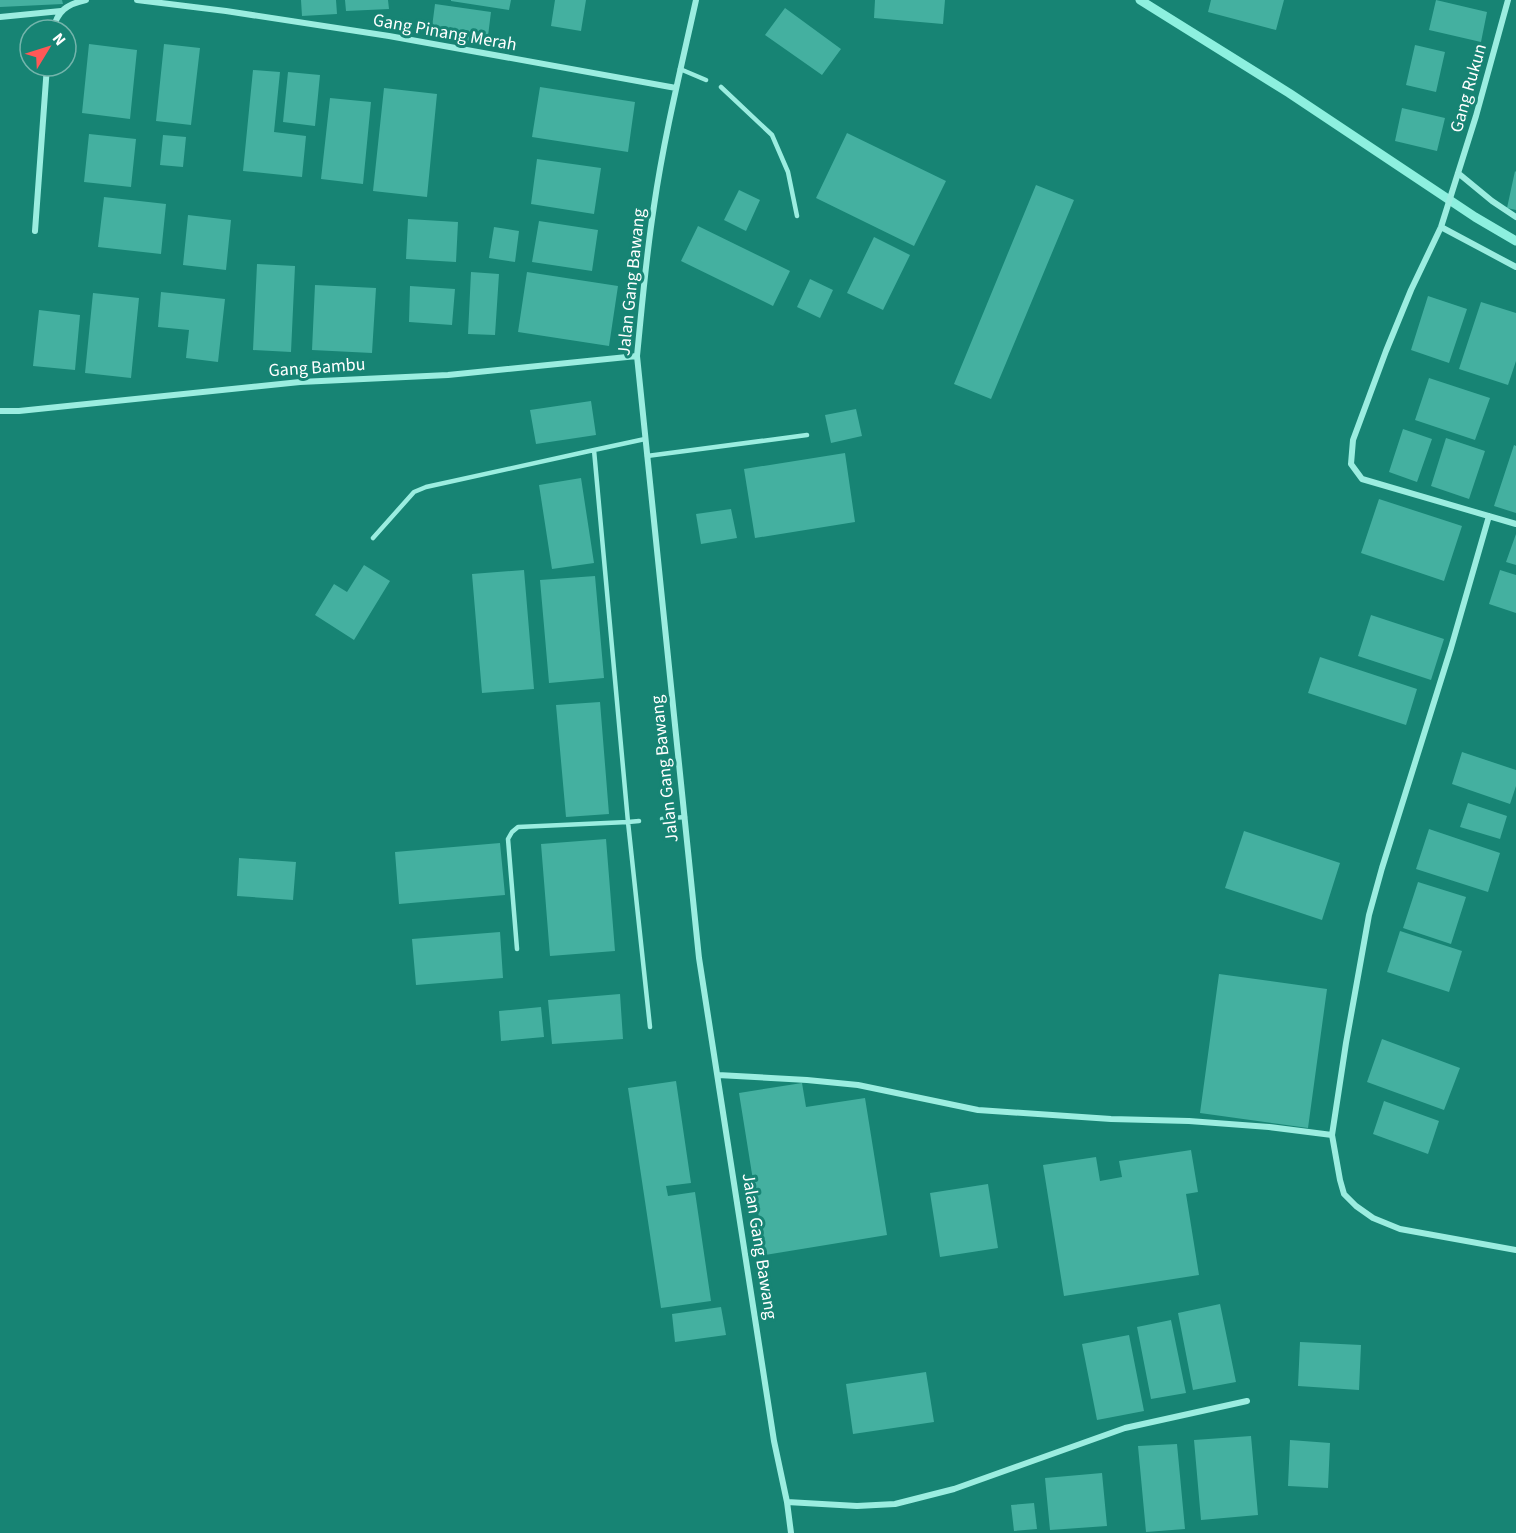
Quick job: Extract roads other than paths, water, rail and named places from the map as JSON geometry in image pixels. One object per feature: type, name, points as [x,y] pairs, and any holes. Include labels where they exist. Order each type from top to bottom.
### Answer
[{"type":"street","points":[[57,18],[71,4],[86,0]]},
{"type":"street","name":"Gang Pinang Merah","points":[[137,0],[389,36],[676,88]]},
{"type":"street","name":"Jalan Gang Bawang","points":[[696,0],[676,88],[654,204],[645,268],[637,356],[699,958],[774,1441],[791,1533]]},
{"type":"street","name":"Gang Rukun","points":[[1508,0],[1479,108],[1446,213],[1386,351],[1353,440],[1351,464],[1362,479],[1516,524]]},
{"type":"street","points":[[0,17],[62,11]]},
{"type":"street","points":[[35,231],[46,78]]},
{"type":"street","points":[[1458,173],[1516,218]]},
{"type":"street","points":[[1441,227],[1516,267]]},
{"type":"street","name":"Gang Bambu","points":[[0,411],[19,411],[300,382],[448,375],[637,356]]},
{"type":"street","points":[[1489,516],[1369,915],[1332,1135],[1344,1194],[1373,1218],[1400,1229],[1516,1250]]},
{"type":"street","points":[[718,1075],[858,1085],[978,1110],[1111,1119],[1188,1121],[1269,1127],[1332,1135]]},
{"type":"street","points":[[787,1502],[857,1506],[895,1504],[954,1490],[1125,1428],[1247,1401]]},
{"type":"lane","points":[[680,69],[706,80]]},
{"type":"lane","points":[[721,87],[772,135],[788,172],[797,216]]},
{"type":"lane","points":[[647,456],[807,435]]},
{"type":"lane","points":[[373,538],[414,492],[426,487],[645,439]]},
{"type":"lane","points":[[594,450],[628,822],[650,1027]]},
{"type":"lane","points":[[662,819],[685,817]]},
{"type":"lane","points":[[517,949],[508,839],[512,832],[518,828],[639,821]]},
{"type":"waterway","points":[[1140,0],[1289,93],[1475,217],[1516,241]]}]
